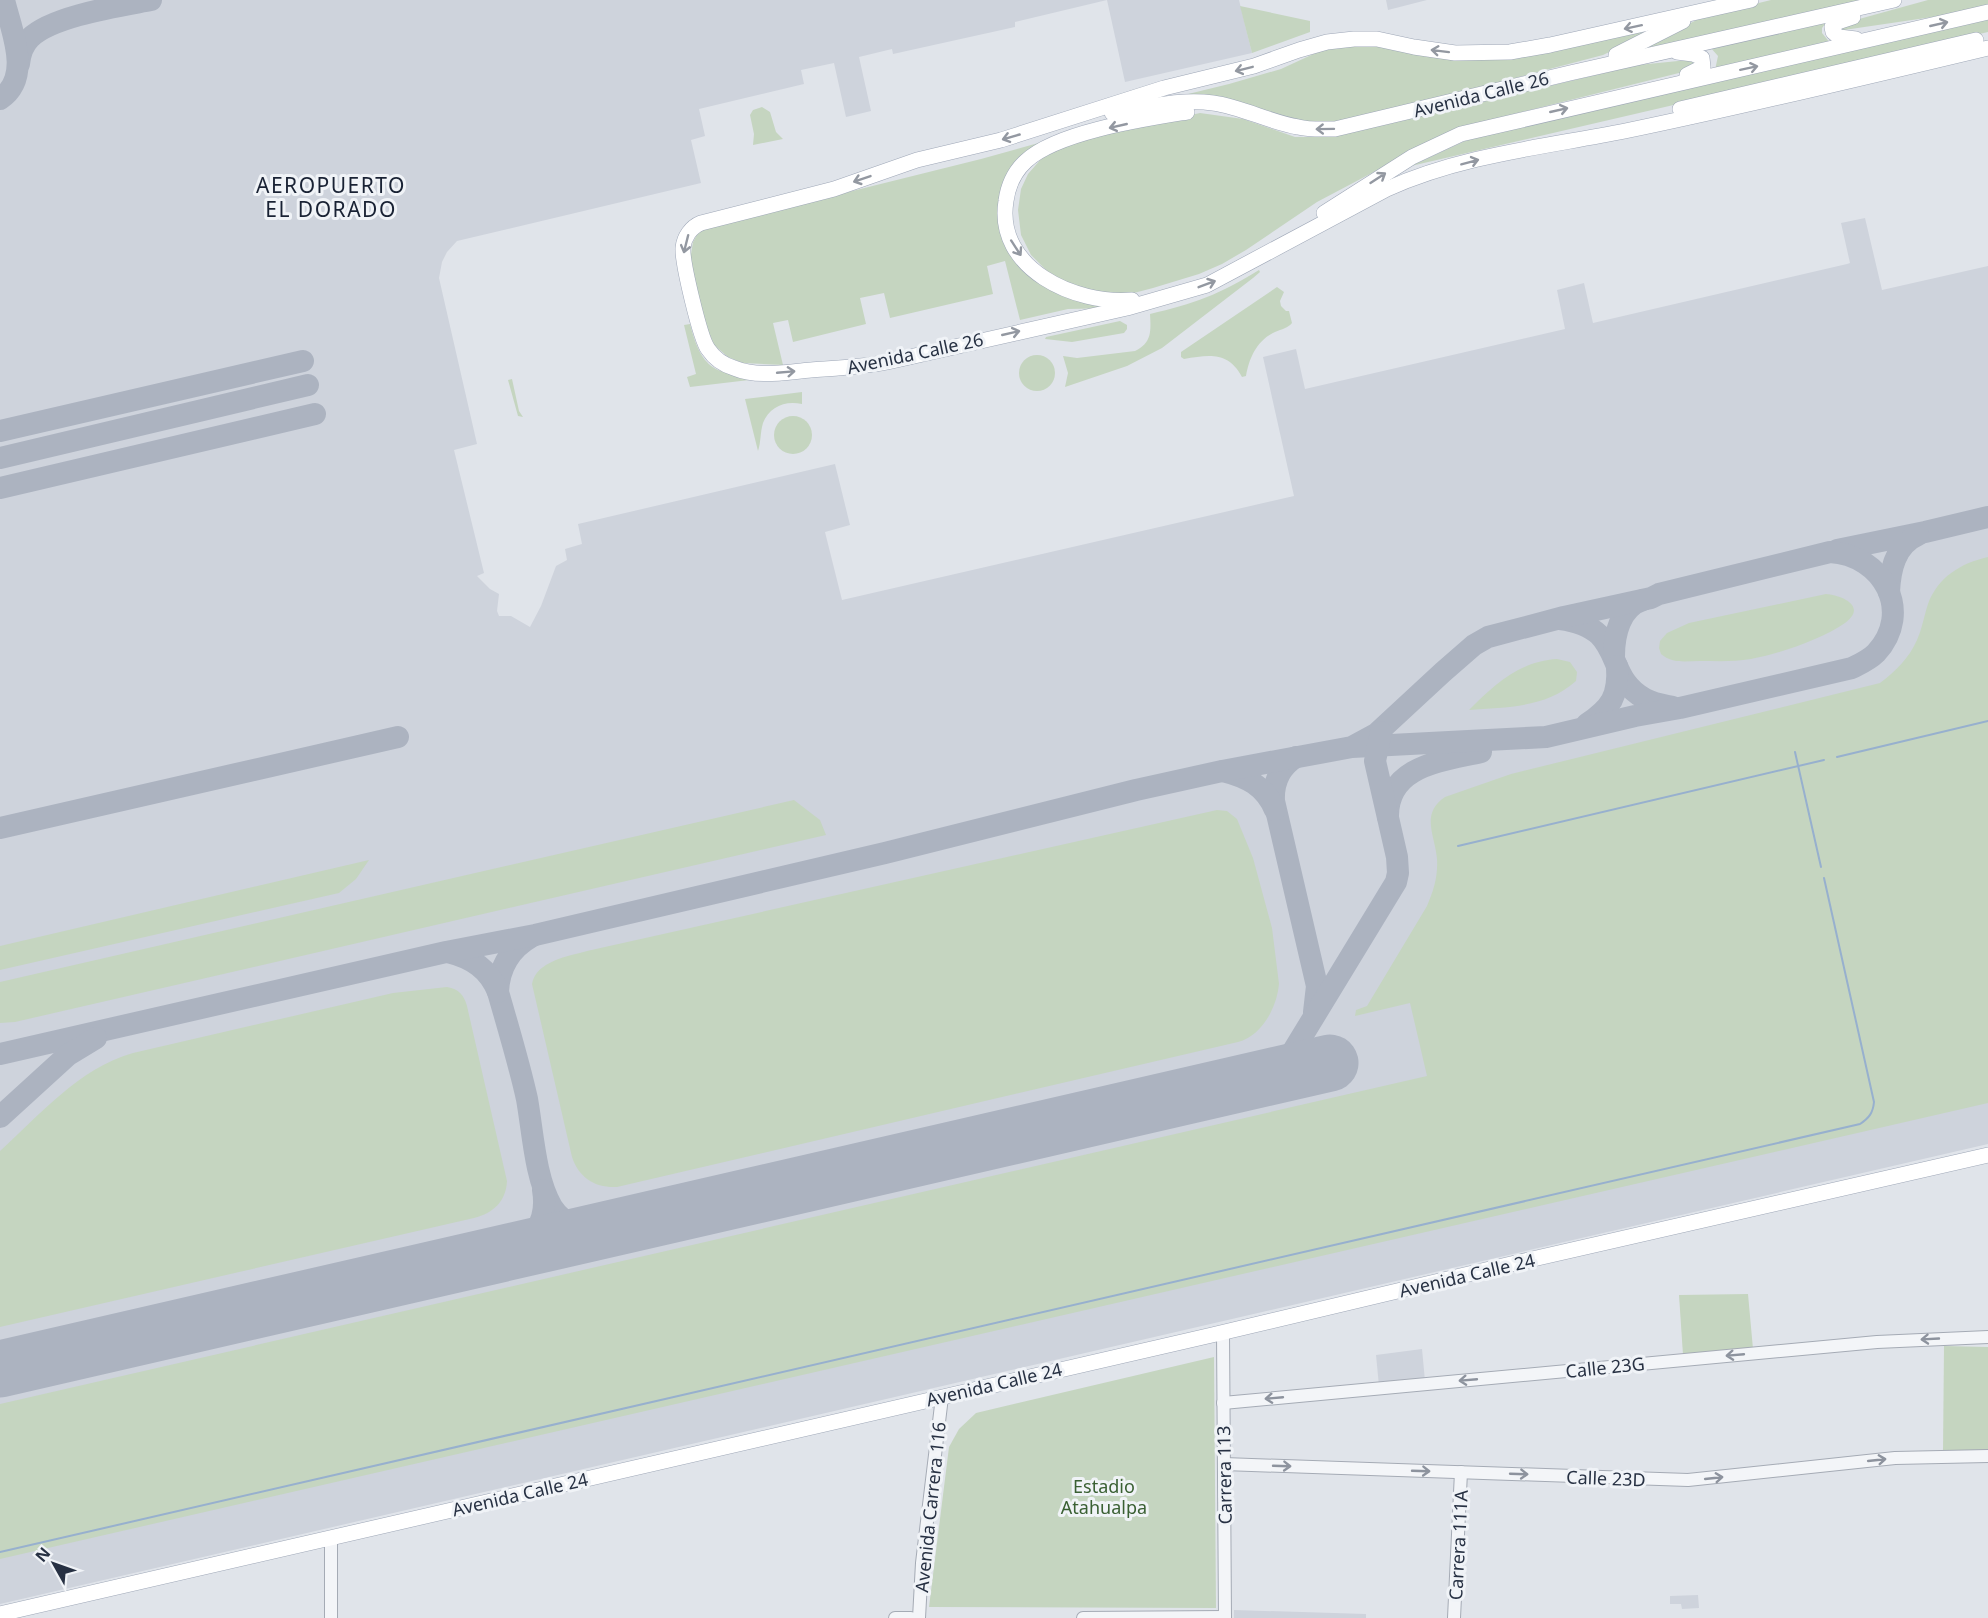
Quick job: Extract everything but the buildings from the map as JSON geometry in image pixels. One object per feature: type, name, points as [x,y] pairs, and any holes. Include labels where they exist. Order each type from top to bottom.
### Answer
[{"type":"main road","name":"Avenida Calle 26","points":[[1751,0],[1510,52],[1455,53],[1377,39],[1327,42],[1254,66],[1164,88],[1001,140],[917,160],[834,189],[697,224],[684,241],[684,256],[701,335],[705,344],[719,360],[745,372],[774,373],[868,366],[1126,308],[1207,285],[1387,189],[1471,161],[1674,120],[1988,48]]},
{"type":"main road","name":"Avenida Calle 26","points":[[1067,120],[1193,101],[1238,109],[1295,127],[1335,129],[1894,0]]},
{"type":"main road","points":[[1875,39],[1839,37],[1833,32],[1833,27],[1838,22],[1904,0]]},
{"type":"main road","points":[[1570,73],[1622,53],[1702,12]]},
{"type":"main road","name":"Avenida Calle 26","points":[[1241,267],[1395,167],[1449,138],[1644,90],[1988,12]]},
{"type":"main road","name":"Avenida Calle 26","points":[[1547,144],[1724,98],[1988,38]]},
{"type":"main road","points":[[1644,90],[1703,67],[1702,58],[1697,55],[1662,52]]},
{"type":"main road","points":[[1170,296],[1105,300],[1071,293],[1047,280],[1025,261],[1011,241],[1005,218],[1008,189],[1024,162],[1035,153],[1065,139],[1186,112],[1238,109]]},
{"type":"main road","name":"Avenida Calle 24","points":[[0,1614],[1988,1155]]},
{"type":"street","name":"Carrera 113","points":[[1223,1333],[1225,1617]]},
{"type":"street","name":"Calle 23G","points":[[1223,1403],[1877,1342],[1988,1337]]},
{"type":"street","name":"Avenida Carrera 116","points":[[919,1618],[922,1563],[942,1396]]},
{"type":"street","name":"Calle 23D","points":[[1224,1464],[1688,1480],[1894,1458],[1988,1456]]},
{"type":"street","name":"Carrera 111A","points":[[1454,1618],[1461,1472]]},
{"type":"street","points":[[331,1618],[332,1538]]},
{"type":"street","points":[[1083,1618],[1225,1617]]},
{"type":"street","points":[[895,1618],[911,1618]]},
{"type":"shaded area","points":[[0,0],[1107,0],[1015,22],[1015,27],[893,54],[892,49],[859,57],[871,111],[846,117],[834,63],[801,70],[804,84],[699,109],[705,136],[691,140],[701,183],[457,241],[442,262],[439,278],[477,444],[454,450],[484,573],[477,576],[490,589],[499,594],[497,611],[499,616],[511,616],[530,627],[541,606],[556,566],[567,560],[565,549],[582,544],[578,524],[835,464],[850,525],[825,532],[842,600],[1294,496],[1263,357],[1296,349],[1305,389],[1565,329],[1557,290],[1584,283],[1593,323],[1850,263],[1841,223],[1865,218],[1882,290],[1988,266],[1988,1144],[0,1604]]},
{"type":"shaded area","points":[[1107,0],[1239,0],[1252,53],[1125,82]]},
{"type":"shaded area","points":[[1386,0],[1427,0],[1388,10]]},
{"type":"shaded area","points":[[1422,1349],[1425,1381],[1379,1386],[1376,1355]]},
{"type":"shaded area","points":[[1698,1595],[1699,1608],[1682,1609],[1681,1604],[1670,1604],[1670,1596]]},
{"type":"shaded area","points":[[1234,1610],[1366,1614],[1366,1618],[1234,1618]]},
{"type":"green space","points":[[1771,0],[1866,0],[1636,52],[1702,17]]},
{"type":"green space","points":[[1928,0],[1988,0],[1988,5],[1946,15],[1844,30],[1839,28],[1841,24]]},
{"type":"green space","points":[[1240,6],[1310,21],[1310,32],[1252,53]]},
{"type":"green space","points":[[1988,19],[1988,32],[1411,166],[1467,140]]},
{"type":"green space","points":[[1828,20],[1822,28],[1822,33],[1831,44],[1715,70],[1718,56],[1710,47]]},
{"type":"green space","points":[[1666,25],[1603,55],[1474,89],[1322,125],[1184,95],[1281,69],[1320,51],[1353,43],[1387,46],[1457,59]]},
{"type":"green space","points":[[1688,60],[1696,62],[1687,71],[1457,128],[1317,202],[1222,264],[1199,274],[1153,288],[1130,294],[1089,292],[1051,275],[1031,255],[1021,235],[1018,210],[1021,189],[1028,174],[1041,159],[1067,143],[1200,113],[1243,119],[1295,137],[1333,137],[1638,65]]},
{"type":"green space","points":[[762,107],[770,112],[776,132],[783,139],[753,145],[754,134],[750,115],[753,110]]},
{"type":"green space","points":[[1042,142],[1007,181],[1015,257],[1113,308],[1068,309],[1020,320],[1005,261],[987,266],[993,294],[890,318],[884,293],[860,298],[866,324],[793,342],[788,320],[773,323],[783,365],[743,363],[728,357],[714,345],[706,326],[690,260],[693,242],[700,229]]},
{"type":"green space","points":[[1259,270],[1260,272],[1253,278],[1162,348],[1127,366],[1065,387],[1068,373],[1063,356],[1077,358],[1135,351],[1145,344],[1149,336],[1150,314],[1206,297],[1232,286]]},
{"type":"green space","points":[[1277,287],[1284,292],[1280,301],[1281,306],[1289,311],[1292,323],[1263,340],[1252,356],[1246,376],[1242,377],[1231,363],[1224,359],[1210,356],[1184,359],[1181,357],[1181,352]]},
{"type":"green space","points":[[1120,321],[1127,325],[1124,333],[1072,342],[1045,339],[1046,337]]},
{"type":"green space","points":[[690,324],[701,353],[715,368],[736,375],[766,378],[690,387],[687,377],[696,374],[684,325]]},
{"type":"green space","points":[[1037,355],[1050,360],[1055,373],[1050,386],[1037,391],[1024,386],[1019,373],[1024,360]]},
{"type":"green space","points":[[512,379],[519,411],[523,417],[518,416],[508,380]]},
{"type":"green space","points":[[802,392],[802,404],[790,403],[778,406],[766,417],[758,451],[745,399]]},
{"type":"green space","points":[[793,416],[800,417],[806,422],[811,428],[811,442],[806,448],[800,453],[793,454],[786,453],[780,448],[775,442],[774,435],[775,428],[780,422],[786,417]]},
{"type":"green space","points":[[1988,557],[1988,1103],[0,1559],[0,1404],[1427,1076],[1410,1003],[1355,1016],[1356,1010],[1367,1006],[1427,906],[1435,883],[1437,865],[1431,818],[1437,804],[1445,797],[1511,774],[1880,683],[1901,664],[1914,647],[1932,594],[1944,579],[1960,567]]},
{"type":"green space","points":[[1826,594],[1850,602],[1854,611],[1851,617],[1825,635],[1787,650],[1738,661],[1679,661],[1661,654],[1660,641],[1667,633],[1689,623]]},
{"type":"green space","points":[[1557,659],[1570,662],[1577,672],[1576,681],[1564,690],[1526,704],[1469,710],[1498,683],[1519,669]]},
{"type":"green space","points":[[794,800],[820,820],[826,835],[15,1022],[0,1023],[0,982]]},
{"type":"green space","points":[[1217,810],[1227,811],[1237,819],[1253,858],[1272,928],[1279,984],[1278,993],[1267,1019],[1247,1039],[617,1187],[602,1186],[589,1180],[575,1164],[532,984],[535,976],[546,965],[587,951]]},
{"type":"green space","points":[[369,860],[356,879],[339,893],[0,970],[0,946]]},
{"type":"green space","points":[[447,987],[460,993],[467,1006],[507,1181],[504,1195],[493,1209],[474,1218],[0,1327],[0,1151],[78,1081],[113,1060],[133,1053],[393,993]]},
{"type":"green space","points":[[1748,1294],[1753,1349],[1683,1355],[1679,1295]]},
{"type":"green space","points":[[1944,1346],[1988,1347],[1988,1450],[1943,1451]]},
{"type":"green space","name":"Estadio Atahualpa","points":[[1214,1357],[1216,1608],[929,1607],[949,1447],[959,1429],[976,1413]]},
{"type":"waterway","points":[[1837,757],[1988,721]]},
{"type":"waterway","points":[[1795,752],[1821,867]]},
{"type":"waterway","points":[[1458,846],[1824,760]]},
{"type":"waterway","points":[[0,1552],[1860,1124],[1870,1115],[1874,1102],[1824,878]]},
{"type":"taxiway","points":[[0,99],[10,90],[16,78],[18,66],[15,39],[4,0]]},
{"type":"taxiway","points":[[19,64],[22,50],[30,38],[40,30],[87,13],[151,0]]},
{"type":"taxiway","points":[[0,431],[303,361]]},
{"type":"taxiway","points":[[0,458],[308,385]]},
{"type":"taxiway","points":[[0,488],[315,414]]},
{"type":"taxiway","points":[[1837,550],[1988,517]]},
{"type":"taxiway","points":[[1889,592],[1895,559],[1904,545],[1918,535]]},
{"type":"taxiway","points":[[0,1054],[446,952],[535,935],[1222,771],[1352,747],[1546,737],[1852,668],[1876,653],[1887,637],[1892,620],[1892,604],[1887,588],[1878,574],[1865,563],[1849,556],[1830,552],[1488,637],[1474,645],[1376,734],[1352,747]]},
{"type":"taxiway","points":[[1614,656],[1615,639],[1624,615],[1635,604],[1643,600]]},
{"type":"taxiway","points":[[1560,619],[1581,624],[1596,632],[1612,653],[1623,678],[1632,689],[1648,701],[1673,707]]},
{"type":"taxiway","points":[[1587,724],[1608,707],[1612,700],[1617,685],[1617,666]]},
{"type":"taxiway","points":[[1256,1080],[1272,1074],[1287,1061],[1396,882],[1397,857],[1375,761],[1381,732]]},
{"type":"taxiway","points":[[0,828],[398,737]]},
{"type":"taxiway","points":[[1388,817],[1390,800],[1397,786],[1407,776],[1435,763],[1481,752]]},
{"type":"taxiway","points":[[1296,757],[1282,770],[1275,788],[1274,801],[1317,986],[1314,1012]]},
{"type":"taxiway","points":[[1223,771],[1240,776],[1254,784],[1266,795],[1275,810]]},
{"type":"taxiway","points":[[531,937],[517,947],[507,960],[503,967],[498,992],[527,1099],[538,1169],[546,1195],[557,1214],[575,1226],[604,1230]]},
{"type":"taxiway","points":[[448,952],[479,966],[490,977],[498,992]]},
{"type":"taxiway","points":[[0,1117],[68,1055],[96,1038]]},
{"type":"taxiway","points":[[511,1251],[527,1240],[538,1227],[544,1210],[543,1190]]},
{"type":"runway","points":[[0,1369],[1330,1063]]},
{"type":"district","name":"AEROPUERTO EL DORADO","points":[[331,197]]}]
